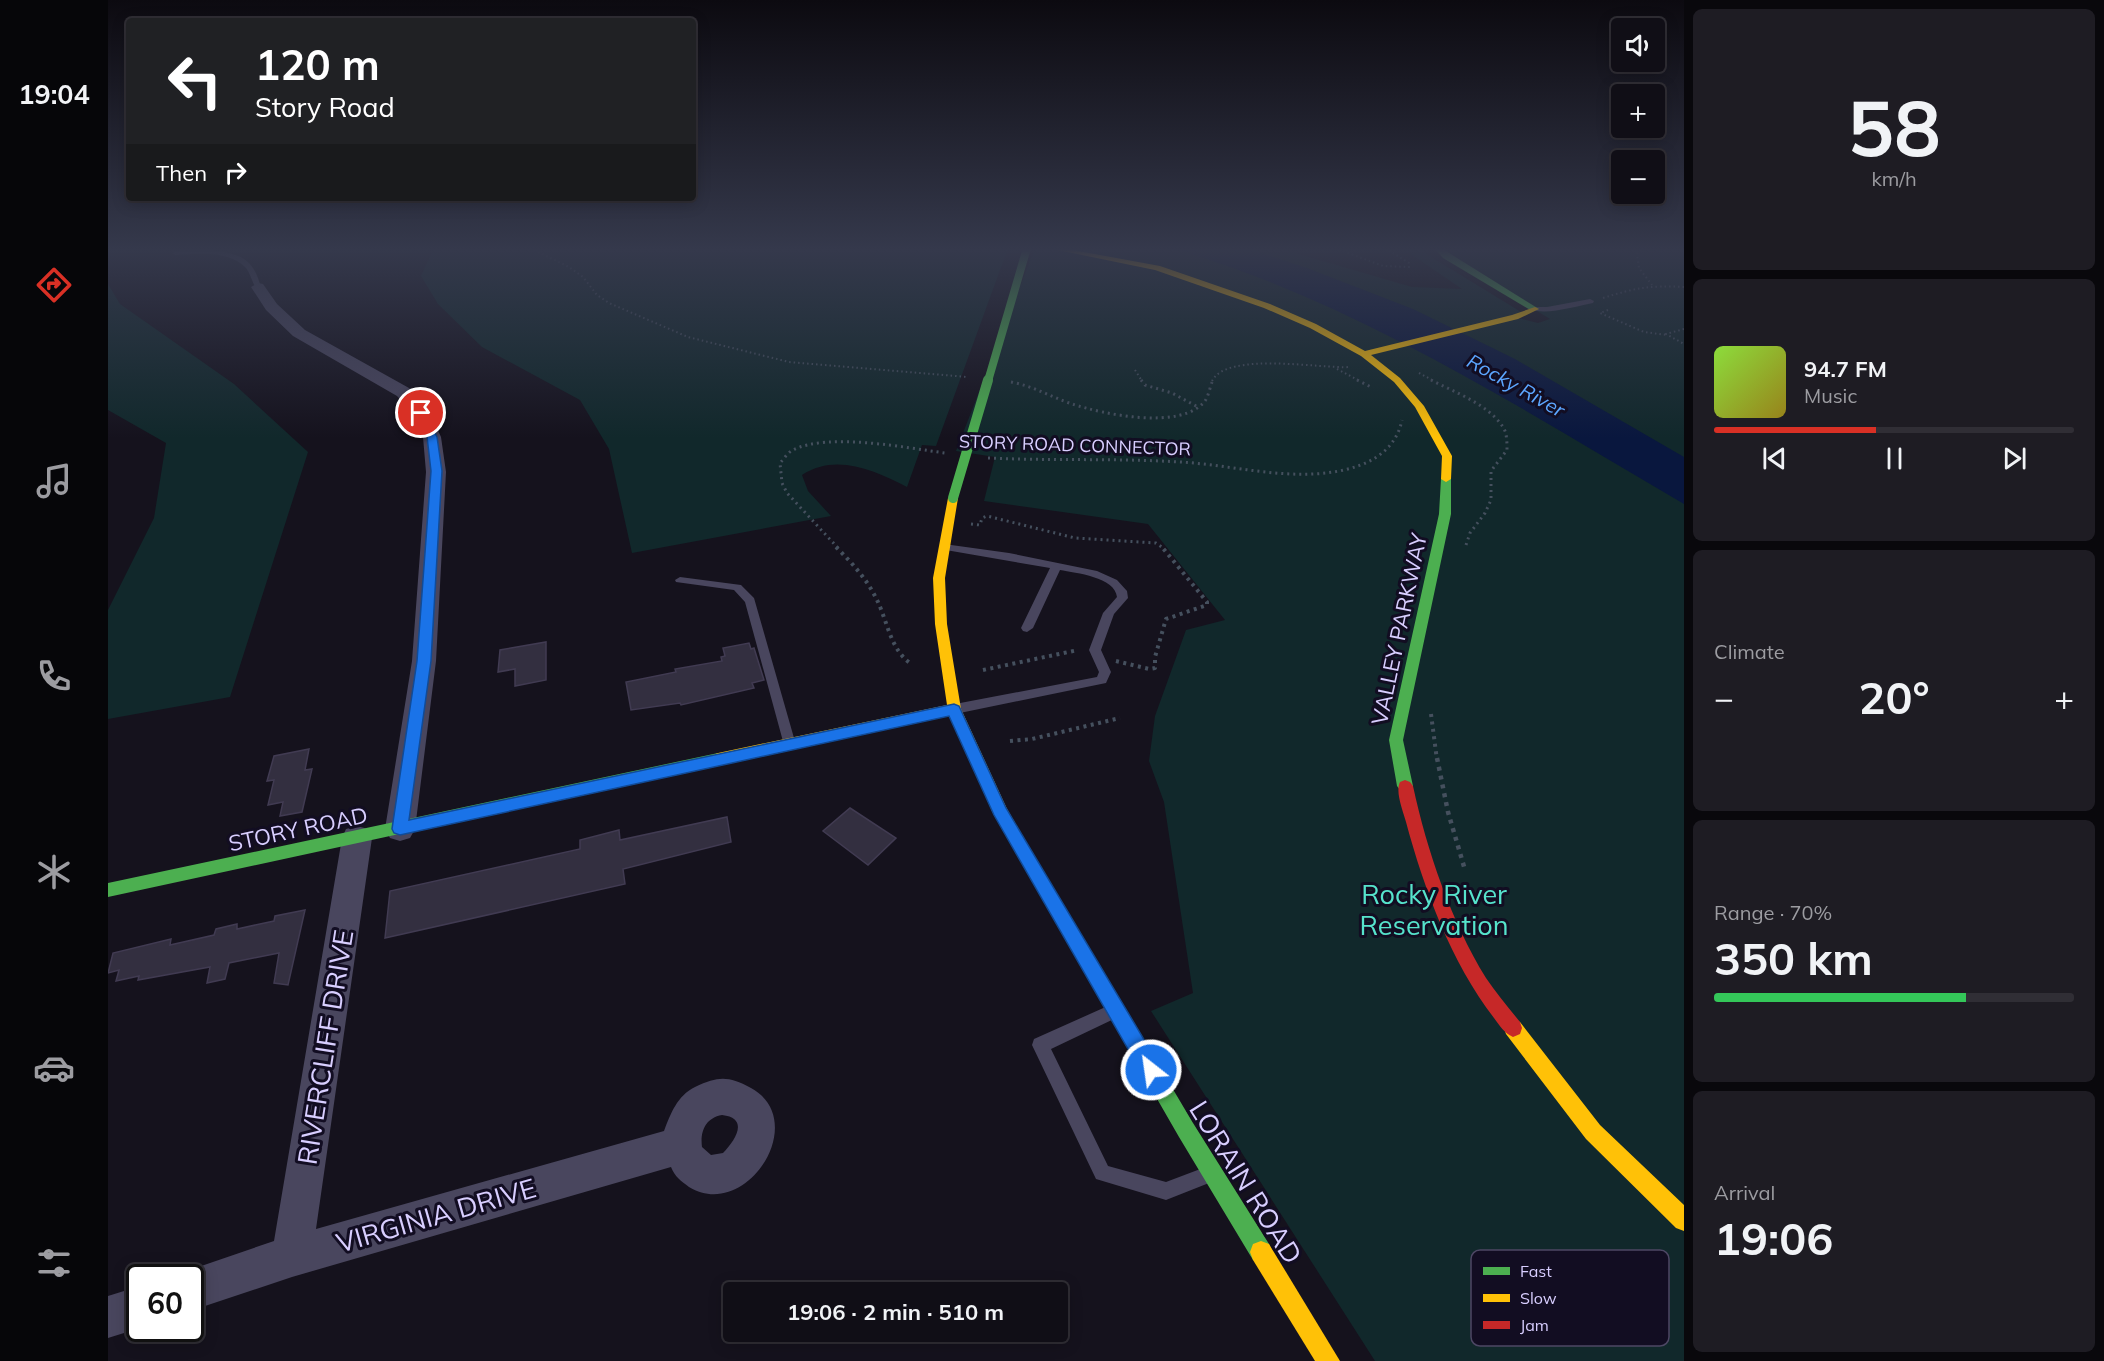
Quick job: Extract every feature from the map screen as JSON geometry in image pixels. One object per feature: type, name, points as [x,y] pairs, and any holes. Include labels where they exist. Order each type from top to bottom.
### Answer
[{"type":"street","points":[[276,312],[299,333],[380,376],[403,392],[421,413],[432,437],[436,471],[424,661],[400,829]]},
{"type":"street","name":"LORAIN ROAD","points":[[1008,312],[953,498],[939,578],[941,624],[954,710],[1000,811],[1212,1174],[1328,1361]]},
{"type":"street","name":"VALLEY PARKWAY","points":[[1278,312],[1313,326],[1360,360],[1397,380],[1419,406],[1447,456],[1445,514],[1396,740],[1410,812],[1446,912],[1476,976],[1537,1061],[1593,1132],[1684,1220]]},
{"type":"street","points":[[1360,360],[1388,349],[1529,312]]},
{"type":"street","name":"STORY ROAD","points":[[108,890],[954,710]]},
{"type":"street","name":"RIVERCLIFF DRIVE","points":[[292,1256],[357,838]]},
{"type":"street","name":"VIRGINIA DRIVE","points":[[204,1285],[292,1256],[682,1145]]},
{"type":"street","points":[[108,1317],[126,1311]]},
{"type":"lane","points":[[944,547],[998,554],[1101,576],[1113,582],[1122,591],[1123,598],[1109,613],[1095,650],[1105,676],[1102,680],[954,710]]},
{"type":"lane","points":[[1027,628],[1056,566]]},
{"type":"lane","points":[[680,580],[737,587],[745,593],[750,601],[790,745]]},
{"type":"lane","points":[[1116,1010],[1040,1045],[1102,1173],[1166,1191],[1212,1174]]},
{"type":"path","points":[[629,312],[688,337],[789,362],[976,378]]},
{"type":"path","points":[[1604,312],[1600,313],[1637,330],[1667,335],[1684,344]]},
{"type":"path","points":[[1667,335],[1684,328]]},
{"type":"path","points":[[1336,369],[1360,360]]},
{"type":"path","points":[[1006,381],[1035,389],[1074,405],[1134,417],[1169,417],[1199,407],[1204,402],[1214,377],[1232,368],[1265,362],[1336,369],[1374,388]]},
{"type":"path","points":[[1135,370],[1145,386],[1172,393],[1199,407]]},
{"type":"path","points":[[1412,370],[1478,407],[1497,420],[1504,428],[1507,450],[1491,471],[1491,500],[1485,513],[1470,533],[1464,549]]},
{"type":"path","name":"STORY ROAD CONNECTOR","points":[[981,458],[1076,462],[1179,462],[1299,473],[1324,472],[1370,461],[1386,452],[1398,437],[1402,421],[1401,410]]},
{"type":"path","name":"STORY ROAD CONNECTOR","points":[[910,663],[904,660],[898,650],[873,592],[858,570],[795,503],[782,485],[778,473],[780,462],[788,454],[803,447],[833,441],[856,441],[947,453]]},
{"type":"path","points":[[971,524],[980,525]]},
{"type":"path","points":[[983,670],[1078,650]]},
{"type":"path","points":[[1431,707],[1433,741],[1467,880]]},
{"type":"path","points":[[1010,741],[1032,739],[1120,718]]},
{"type":"green space","points":[[108,312],[131,312],[234,384],[308,452],[230,697],[108,719],[108,610],[154,518],[166,443],[108,410]]},
{"type":"green space","points":[[446,312],[985,312],[936,446],[922,445],[907,487],[855,466],[828,465],[802,475],[808,491],[831,516],[632,553],[609,449],[580,400],[482,347]]},
{"type":"green space","name":"Rocky River Reservation","points":[[1010,312],[1520,312],[1526,315],[1518,318],[1538,323],[1550,319],[1538,312],[1684,312],[1684,1361],[1375,1361],[1151,1011],[1193,993],[1164,802],[1149,761],[1155,716],[1186,630],[1225,620],[1148,524],[984,501],[995,457],[956,451]]},
{"type":"water","name":"Rocky River","points":[[1338,312],[1418,312],[1515,359],[1684,457],[1684,504],[1498,395],[1372,327]]},
{"type":"building","points":[[546,642],[546,680],[515,686],[515,669],[498,672],[500,650]]},
{"type":"building","points":[[749,643],[751,649],[754,648],[764,680],[752,683],[754,688],[681,705],[680,703],[631,710],[626,682],[676,672],[675,669],[722,661],[721,657],[725,656],[723,648]]},
{"type":"building","points":[[309,749],[305,770],[312,769],[302,812],[280,816],[283,802],[268,805],[274,780],[267,781],[274,756]]},
{"type":"building","points":[[850,808],[896,838],[868,865],[823,831]]},
{"type":"building","points":[[727,817],[731,842],[623,869],[625,884],[385,938],[390,891],[580,849],[580,840],[619,830],[620,840]]},
{"type":"building","points":[[305,910],[288,985],[274,983],[279,953],[229,963],[225,979],[207,983],[210,967],[138,980],[139,976],[116,981],[119,970],[108,973],[113,953],[171,939],[170,945],[214,935],[216,929],[237,924],[237,929],[274,921],[275,916]]},
{"type":"traffic: fast","points":[[953,498],[1008,312]]},
{"type":"traffic: fast","points":[[1405,786],[1396,740],[1445,514],[1446,479]]},
{"type":"traffic: fast","points":[[108,890],[718,759]]},
{"type":"traffic: fast","points":[[1044,887],[1186,1130],[1261,1252]]},
{"type":"traffic: slow","points":[[1280,312],[1313,326],[1364,354],[1397,380],[1419,406],[1447,456],[1446,479]]},
{"type":"traffic: slow","points":[[1364,354],[1515,317],[1529,312]]},
{"type":"traffic: slow","points":[[953,498],[939,578],[941,624],[954,709],[1000,811],[1044,887]]},
{"type":"traffic: slow","points":[[718,759],[954,709]]},
{"type":"traffic: slow","points":[[1513,1028],[1593,1132],[1684,1220]]},
{"type":"traffic: slow","points":[[1261,1252],[1328,1361]]},
{"type":"traffic: jam","points":[[1405,786],[1425,858],[1464,954],[1479,982],[1513,1028]]},
{"type":"route","points":[[421,413],[432,437],[436,471],[424,661],[400,829],[954,710],[1000,811],[1151,1070]]}]
